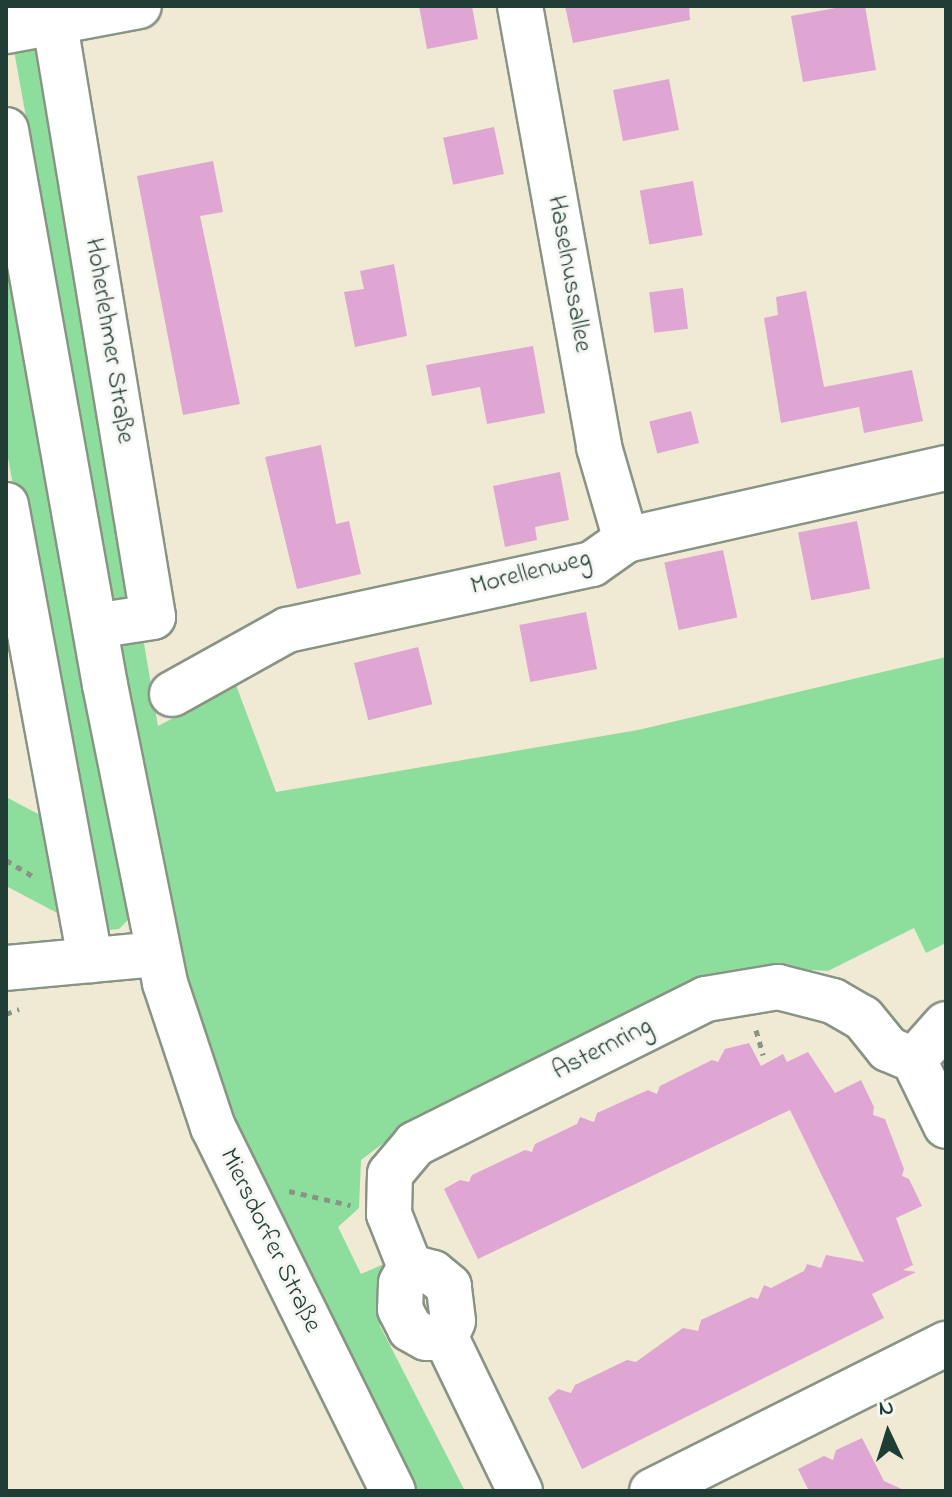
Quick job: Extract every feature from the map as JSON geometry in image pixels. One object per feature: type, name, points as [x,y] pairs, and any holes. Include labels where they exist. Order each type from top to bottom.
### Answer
[{"type":"street","points":[[6,31],[53,14],[139,6]]},
{"type":"street","name":"Haselnussallee","points":[[520,6],[599,447],[626,540]]},
{"type":"street","name":"Hoherlehmer Straße","points":[[53,14],[153,617],[95,626]]},
{"type":"street","points":[[6,130],[95,626],[162,969],[90,960],[6,968]]},
{"type":"street","name":"Morellenweg","points":[[172,694],[287,630],[592,564],[626,540],[946,468]]},
{"type":"street","points":[[6,505],[90,960]]},
{"type":"street","name":"Miersdorfer Straße","points":[[162,969],[213,1127],[393,1491]]},
{"type":"street","name":"Asternring","points":[[520,1491],[446,1338],[426,1338],[410,1329],[400,1309],[401,1283],[410,1267],[389,1214],[390,1174],[415,1144],[706,999],[778,987],[833,1001],[863,1018],[888,1049],[914,1060]]},
{"type":"street","points":[[946,1024],[914,1060],[946,1126]]},
{"type":"street","points":[[652,1491],[946,1344]]},
{"type":"path","points":[[288,1191],[389,1214]]},
{"type":"green space","points":[[6,6],[36,6],[158,726],[236,685],[276,792],[638,730],[946,657],[946,943],[926,953],[914,928],[828,971],[780,968],[708,975],[414,1120],[361,1160],[359,1208],[338,1227],[361,1274],[384,1264],[380,1326],[465,1491],[418,1491],[230,1117],[171,923]]},
{"type":"green space","points":[[6,222],[130,918],[119,929],[109,930],[91,909],[6,447]]},
{"type":"green space","points":[[6,797],[42,816],[61,915],[6,886]]},
{"type":"building","points":[[419,6],[472,6],[478,39],[427,49]]},
{"type":"building","points":[[565,6],[689,6],[690,20],[573,43]]},
{"type":"building","points":[[847,6],[865,6],[876,70],[803,82],[791,16]]},
{"type":"building","points":[[669,79],[679,130],[623,141],[613,90]]},
{"type":"building","points":[[494,127],[504,174],[453,185],[443,138]]},
{"type":"building","points":[[213,161],[223,212],[200,216],[240,404],[183,415],[137,176]]},
{"type":"building","points":[[693,181],[703,235],[649,245],[640,190]]},
{"type":"building","points":[[394,264],[407,336],[355,347],[344,292],[364,289],[360,271]]},
{"type":"building","points":[[683,288],[688,329],[654,333],[649,292]]},
{"type":"building","points":[[806,291],[824,387],[912,370],[923,421],[864,433],[859,407],[781,423],[764,318],[778,315],[776,297]]},
{"type":"building","points":[[533,346],[545,413],[487,424],[480,387],[432,396],[426,365]]},
{"type":"building","points":[[691,411],[699,443],[657,453],[649,421]]},
{"type":"building","points":[[321,445],[336,524],[349,521],[361,574],[297,589],[265,457]]},
{"type":"building","points":[[560,472],[569,520],[535,527],[537,540],[505,547],[493,486]]},
{"type":"building","points":[[857,521],[870,589],[811,600],[798,532]]},
{"type":"building","points":[[723,550],[737,617],[679,630],[664,562]]},
{"type":"building","points":[[586,612],[597,669],[530,682],[519,625]]},
{"type":"building","points":[[418,647],[432,704],[368,720],[354,663]]},
{"type":"building","points":[[749,1043],[761,1066],[783,1054],[787,1062],[808,1052],[835,1093],[861,1080],[874,1107],[873,1115],[885,1119],[904,1169],[902,1176],[909,1179],[922,1206],[896,1218],[913,1265],[903,1270],[916,1272],[872,1294],[884,1318],[582,1469],[548,1398],[558,1389],[571,1393],[575,1385],[627,1360],[636,1362],[683,1328],[698,1331],[701,1320],[751,1297],[758,1299],[764,1285],[771,1288],[804,1271],[807,1264],[821,1268],[826,1255],[864,1262],[790,1110],[478,1259],[444,1189],[460,1180],[469,1182],[472,1175],[525,1150],[532,1152],[535,1144],[577,1124],[580,1117],[594,1122],[597,1113],[648,1090],[657,1094],[660,1086],[712,1060],[718,1062],[725,1049]]},
{"type":"building","points":[[862,1438],[884,1481],[906,1491],[809,1491],[798,1469],[824,1456],[833,1460],[836,1450]]}]
